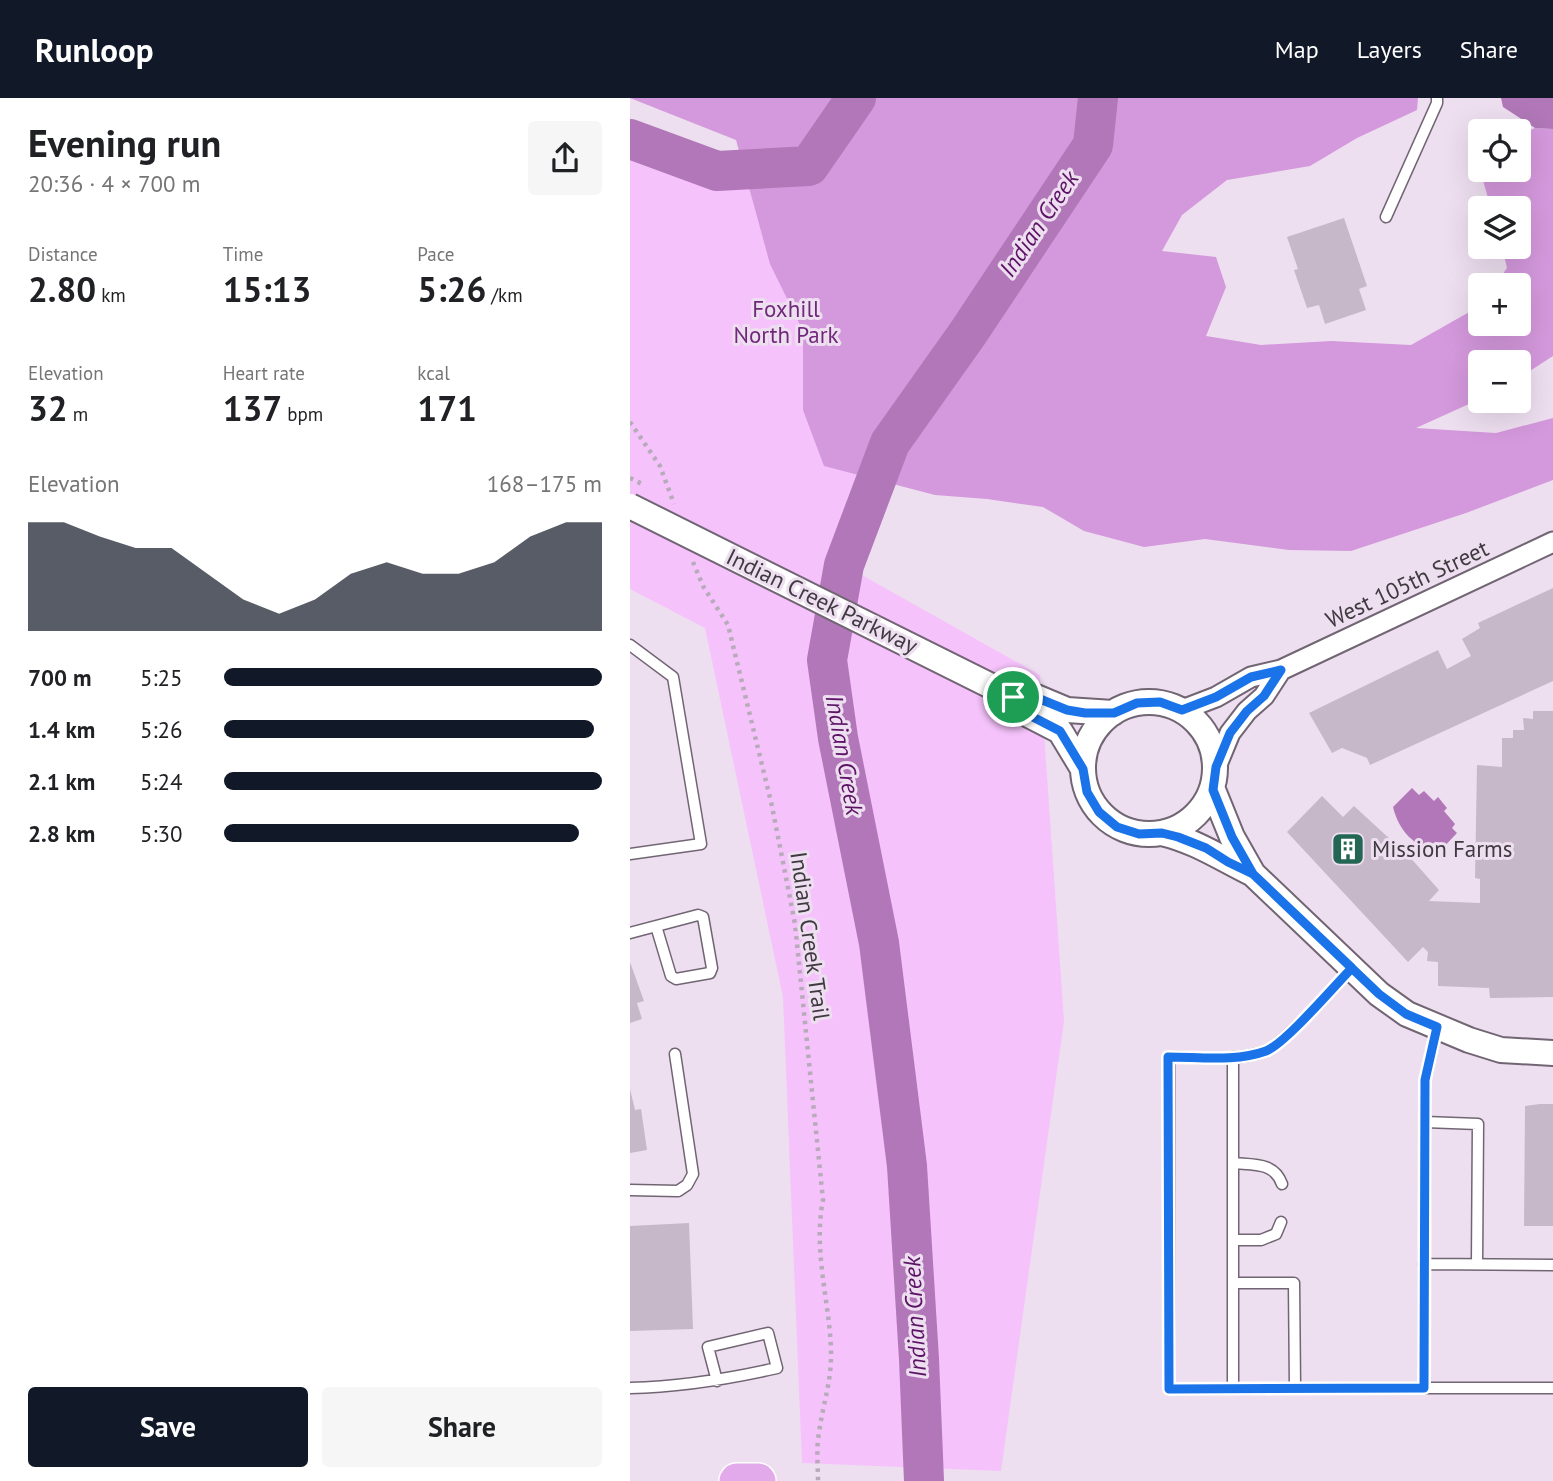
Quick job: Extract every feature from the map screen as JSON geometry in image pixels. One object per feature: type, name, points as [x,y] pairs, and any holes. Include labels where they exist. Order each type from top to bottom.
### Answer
[{"type":"highway","points":[[737,1481],[756,1481]]},
{"type":"street","name":"Indian Creek Parkway","points":[[630,506],[1013,697],[1029,715],[1060,731],[1083,769]]},
{"type":"street","name":"West 105th Street","points":[[1182,710],[1216,697],[1251,677],[1281,670],[1553,542]]},
{"type":"street","points":[[1281,670],[1264,696],[1247,711],[1230,733],[1214,778],[1202,810],[1184,825],[1162,833],[1139,834],[1117,827],[1099,812],[1087,792],[1083,769],[1086,747],[1098,726],[1114,713],[1137,703],[1160,702],[1182,710],[1200,725],[1212,744],[1214,778],[1232,837],[1253,874],[1379,994],[1406,1014],[1501,1050],[1553,1053]]},
{"type":"street","name":"Indian Creek Parkway","points":[[1013,697],[1035,697],[1067,710],[1114,713]]},
{"type":"street","points":[[1162,833],[1206,848],[1253,874]]},
{"type":"lane","points":[[1386,217],[1437,98]]},
{"type":"lane","points":[[630,645],[673,677],[701,844],[630,854]]},
{"type":"lane","points":[[630,933],[656,926],[698,915],[703,917],[712,968],[709,973],[676,979],[671,976],[656,926]]},
{"type":"lane","points":[[1352,968],[1268,1050],[1233,1057],[1168,1057],[1169,1389],[1553,1388]]},
{"type":"lane","points":[[1424,1388],[1425,1080],[1437,1027]]},
{"type":"lane","points":[[630,1190],[678,1191],[687,1185],[693,1174],[675,1054]]},
{"type":"lane","points":[[1233,1057],[1233,1388]]},
{"type":"lane","points":[[1425,1122],[1478,1124],[1478,1264]]},
{"type":"lane","points":[[1233,1163],[1266,1166],[1279,1175],[1282,1184]]},
{"type":"lane","points":[[1233,1240],[1261,1240],[1276,1234],[1282,1222]]},
{"type":"lane","points":[[1424,1264],[1553,1265]]},
{"type":"lane","points":[[1233,1283],[1294,1283],[1295,1388]]},
{"type":"lane","points":[[630,1388],[717,1381],[777,1368],[768,1333],[708,1347],[717,1381]]},
{"type":"path","points":[[630,422],[660,466],[678,516]]},
{"type":"path","name":"Indian Creek Trail","points":[[690,553],[703,586],[728,625],[772,806],[795,924],[823,1200],[819,1219],[820,1252],[831,1349],[830,1387],[818,1434],[818,1481]]},
{"type":"green space","name":"Foxhill North Park","points":[[630,139],[717,171],[809,166],[890,443],[844,565],[1040,675],[1064,1021],[1001,1471],[802,1463],[783,997],[705,628],[630,589]]},
{"type":"shaded area","points":[[630,98],[1418,98],[1417,110],[1357,138],[1310,166],[1227,180],[1182,215],[1162,251],[1216,257],[1226,287],[1206,336],[1261,345],[1331,341],[1411,345],[1468,313],[1468,336],[1531,336],[1531,273],[1503,273],[1507,268],[1505,259],[1531,259],[1531,196],[1488,196],[1483,182],[1531,182],[1531,130],[1553,129],[1553,356],[1531,370],[1531,350],[1468,350],[1468,404],[1416,428],[1496,433],[1553,418],[1553,480],[1466,513],[1351,551],[1289,550],[1205,539],[1144,547],[1084,531],[1043,507],[935,495],[824,466],[803,410],[803,331],[770,264],[736,140]]},
{"type":"shaded area","points":[[1501,98],[1553,98],[1553,129],[1535,128],[1531,125],[1531,119],[1521,119],[1503,107]]},
{"type":"shaded area","points":[[1412,788],[1419,795],[1424,791],[1434,801],[1438,797],[1447,808],[1444,811],[1455,824],[1452,828],[1457,833],[1439,852],[1422,846],[1409,837],[1396,816],[1393,807]]},
{"type":"building","points":[[1344,218],[1367,286],[1359,289],[1366,310],[1325,324],[1319,305],[1307,308],[1294,270],[1298,269],[1287,237]]},
{"type":"building","points":[[1553,588],[1553,681],[1370,765],[1367,758],[1342,748],[1332,753],[1309,713],[1438,650],[1447,669],[1471,656],[1462,639],[1480,628],[1478,623]]},
{"type":"building","name":"Mission Farms","points":[[1533,711],[1553,711],[1553,997],[1490,998],[1489,988],[1438,986],[1438,962],[1427,961],[1428,952],[1423,947],[1408,962],[1287,832],[1322,796],[1343,817],[1354,806],[1391,840],[1387,844],[1402,860],[1408,855],[1439,890],[1429,901],[1480,903],[1480,879],[1475,878],[1477,765],[1502,767],[1502,738],[1513,738],[1513,730],[1524,730],[1523,718],[1533,719]]},
{"type":"building","points":[[630,962],[644,1001],[637,1003],[642,1019],[630,1023]]},
{"type":"building","points":[[630,1089],[635,1110],[641,1109],[647,1150],[630,1153]]},
{"type":"building","points":[[1553,1104],[1553,1226],[1524,1226],[1525,1106]]},
{"type":"building","points":[[689,1223],[693,1329],[630,1331],[630,1226]]},
{"type":"waterway","name":"Indian Creek","points":[[630,139],[717,171],[809,166],[856,98]]},
{"type":"waterway","name":"Indian Creek","points":[[924,1481],[907,1166],[879,943],[838,738],[827,660],[844,565],[890,443],[968,333],[1093,145],[1098,98]]},
{"type":"place","name":"Mission Farms","points":[[1348,849]]},
{"type":"route","points":[[1013,697],[1029,715],[1060,731],[1083,769],[1087,792],[1099,812],[1117,827],[1139,834],[1162,833],[1178,837],[1206,848],[1253,874],[1352,968],[1268,1050],[1233,1057],[1168,1057],[1169,1389],[1424,1388],[1425,1080],[1437,1027],[1406,1014],[1379,994],[1352,968],[1303,921],[1253,874],[1232,837],[1213,790],[1216,767],[1230,733],[1247,711],[1264,696],[1281,670],[1251,677],[1216,697],[1182,710],[1160,702],[1137,703],[1114,713],[1085,713],[1067,710],[1035,697],[1013,697]]}]
